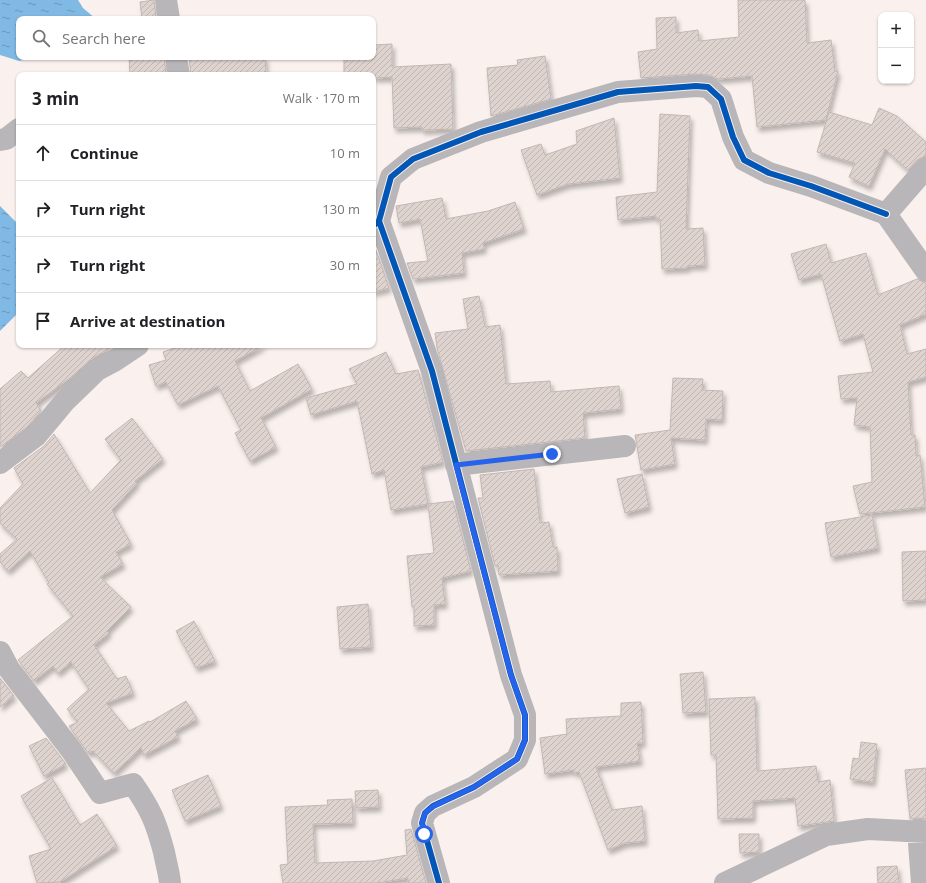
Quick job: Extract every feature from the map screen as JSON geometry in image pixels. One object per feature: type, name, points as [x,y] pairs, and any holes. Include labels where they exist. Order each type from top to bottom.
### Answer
[{"type":"street","points":[[166,0],[169,16]]},
{"type":"street","points":[[176,60],[178,72]]},
{"type":"street","points":[[439,883],[422,823],[425,813],[434,806],[474,787],[517,759],[525,740],[525,715],[511,675],[432,371],[376,223],[391,177],[413,159],[481,132],[618,92],[696,86],[708,87],[720,99],[733,137],[744,160],[769,173],[811,186],[886,214],[926,271]]},
{"type":"street","points":[[0,140],[6,139],[16,131]]},
{"type":"street","points":[[886,214],[926,168]]},
{"type":"street","points":[[0,463],[36,436],[65,401],[97,370],[134,348]]},
{"type":"street","points":[[456,465],[625,446]]},
{"type":"street","points":[[0,652],[9,669],[72,751],[100,793],[133,784],[147,804],[158,826],[169,872],[170,883]]},
{"type":"street","points":[[725,883],[826,835],[868,829],[922,831],[922,883]]},
{"type":"water","points":[[0,0],[78,0],[83,8],[92,16],[16,16],[16,60],[24,60],[19,61],[0,55]]},
{"type":"water","points":[[0,206],[16,222],[16,315],[0,331]]},
{"type":"building","points":[[154,0],[156,16],[142,16],[140,2]]},
{"type":"building","points":[[738,0],[805,0],[807,43],[831,40],[835,71],[838,71],[826,120],[757,127],[752,76],[718,79],[709,75],[695,74],[641,78],[638,52],[657,49],[656,18],[676,17],[676,33],[698,30],[699,41],[739,37]]},
{"type":"building","points":[[392,44],[392,67],[451,64],[453,129],[422,130],[422,127],[394,128],[392,77],[376,78],[376,72],[344,72],[344,60],[376,60],[376,45]]},
{"type":"building","points":[[545,56],[551,99],[491,116],[487,68],[518,65],[517,60]]},
{"type":"building","points":[[129,60],[164,60],[166,72],[130,72]]},
{"type":"building","points":[[189,60],[265,60],[266,72],[191,72]]},
{"type":"building","points":[[879,108],[897,116],[926,142],[926,156],[917,160],[908,170],[885,149],[869,186],[849,177],[855,163],[817,152],[829,112],[872,125]]},
{"type":"building","points":[[660,114],[690,116],[686,229],[703,228],[705,265],[687,266],[687,268],[662,269],[660,219],[656,219],[656,216],[618,220],[616,197],[657,192]]},
{"type":"building","points":[[614,118],[620,178],[568,184],[537,195],[521,150],[541,144],[545,155],[577,144],[576,131]]},
{"type":"building","points":[[442,198],[446,219],[488,211],[515,202],[524,229],[483,243],[484,249],[462,253],[464,273],[413,279],[407,263],[428,261],[420,219],[399,223],[396,206]]},
{"type":"building","points":[[826,244],[831,263],[866,253],[878,295],[917,279],[926,283],[926,314],[900,325],[907,354],[926,349],[926,377],[908,382],[911,435],[915,435],[916,456],[920,455],[925,507],[860,514],[853,486],[872,482],[870,427],[854,425],[857,398],[841,399],[838,376],[873,372],[863,334],[840,341],[821,274],[799,280],[791,254]]},
{"type":"building","points":[[376,250],[389,288],[376,291]]},
{"type":"building","points":[[479,296],[485,327],[500,325],[506,384],[550,381],[551,392],[619,386],[621,409],[583,413],[585,438],[466,451],[437,348],[435,333],[468,329],[463,299]]},
{"type":"building","points":[[62,348],[110,348],[91,359],[70,378],[36,403],[41,411],[27,427],[0,447],[0,389],[21,371],[28,378]]},
{"type":"building","points":[[175,348],[259,348],[235,361],[250,391],[298,364],[312,389],[261,418],[276,447],[250,461],[235,433],[241,430],[218,386],[178,405],[166,382],[156,386],[149,365],[166,360],[163,352]]},
{"type":"building","points":[[386,352],[396,374],[418,370],[443,462],[421,467],[428,504],[391,510],[384,470],[372,474],[357,401],[311,415],[306,398],[357,384],[349,369]]},
{"type":"building","points":[[673,378],[703,379],[702,390],[723,391],[722,420],[706,419],[705,440],[671,438],[675,464],[641,470],[635,435],[670,431]]},
{"type":"building","points":[[132,418],[163,459],[135,481],[137,483],[112,510],[131,544],[116,552],[123,564],[100,577],[131,607],[107,631],[109,633],[94,645],[117,679],[126,676],[133,693],[106,703],[129,731],[149,721],[150,722],[186,701],[197,719],[175,731],[178,737],[144,755],[141,748],[114,773],[93,751],[88,753],[69,726],[78,722],[67,709],[89,689],[71,662],[58,673],[53,666],[34,681],[18,660],[73,616],[47,584],[49,583],[30,551],[8,571],[0,562],[0,554],[17,539],[0,523],[0,508],[23,484],[14,468],[44,446],[54,434],[90,493],[121,460],[105,439]]},
{"type":"building","points":[[534,469],[540,523],[549,522],[553,547],[557,547],[558,571],[499,575],[498,565],[495,566],[478,498],[483,498],[480,475]]},
{"type":"building","points":[[642,474],[649,507],[625,513],[617,479]]},
{"type":"building","points":[[453,501],[471,571],[442,578],[445,604],[434,605],[434,625],[414,626],[414,607],[412,607],[407,556],[434,553],[428,504]]},
{"type":"building","points":[[872,515],[878,548],[831,557],[825,523]]},
{"type":"building","points":[[926,551],[926,600],[903,601],[902,552]]},
{"type":"building","points":[[368,604],[371,647],[340,649],[337,607]]},
{"type":"building","points":[[194,621],[215,661],[196,668],[176,631]]},
{"type":"building","points":[[703,672],[706,712],[683,713],[680,674]]},
{"type":"building","points":[[0,678],[14,696],[0,707]]},
{"type":"building","points":[[755,697],[757,771],[816,766],[818,782],[830,780],[834,821],[798,826],[795,798],[753,801],[753,818],[718,819],[716,755],[711,755],[709,699]]},
{"type":"building","points":[[641,702],[643,743],[637,743],[640,761],[596,767],[612,810],[642,806],[645,841],[625,843],[608,850],[579,772],[574,773],[574,770],[545,774],[540,738],[567,734],[566,719],[621,716],[621,703]]},
{"type":"building","points":[[46,738],[66,764],[44,776],[29,746]]},
{"type":"building","points":[[861,742],[877,744],[873,782],[850,779],[853,758],[859,759]]},
{"type":"building","points":[[926,768],[926,819],[910,819],[905,770]]},
{"type":"building","points":[[208,775],[221,806],[185,821],[172,790]]},
{"type":"building","points":[[52,778],[80,825],[97,814],[117,846],[60,882],[37,883],[29,856],[51,849],[21,796]]},
{"type":"building","points":[[378,790],[379,807],[356,808],[355,791]]},
{"type":"building","points":[[352,799],[353,823],[313,824],[315,863],[373,861],[407,855],[405,830],[411,829],[426,883],[408,883],[408,878],[377,883],[283,883],[280,865],[288,864],[285,807],[328,805],[327,800]]},
{"type":"building","points":[[739,834],[759,834],[759,852],[740,853]]},
{"type":"building","points":[[897,866],[899,883],[878,883],[877,867]]},
{"type":"cycle path","points":[[376,224],[379,221],[391,177],[413,159],[481,132],[618,92],[696,86],[708,87],[721,99],[733,137],[744,160],[769,173],[811,186],[886,214]]},
{"type":"cycle path","points":[[379,221],[432,371],[511,675],[525,715],[525,740],[517,759],[474,787],[433,806],[425,813],[422,823],[439,883]]},
{"type":"route","points":[[424,834],[422,823],[425,813],[434,806],[474,787],[517,759],[525,740],[525,715],[511,675],[456,465],[552,454]]}]
